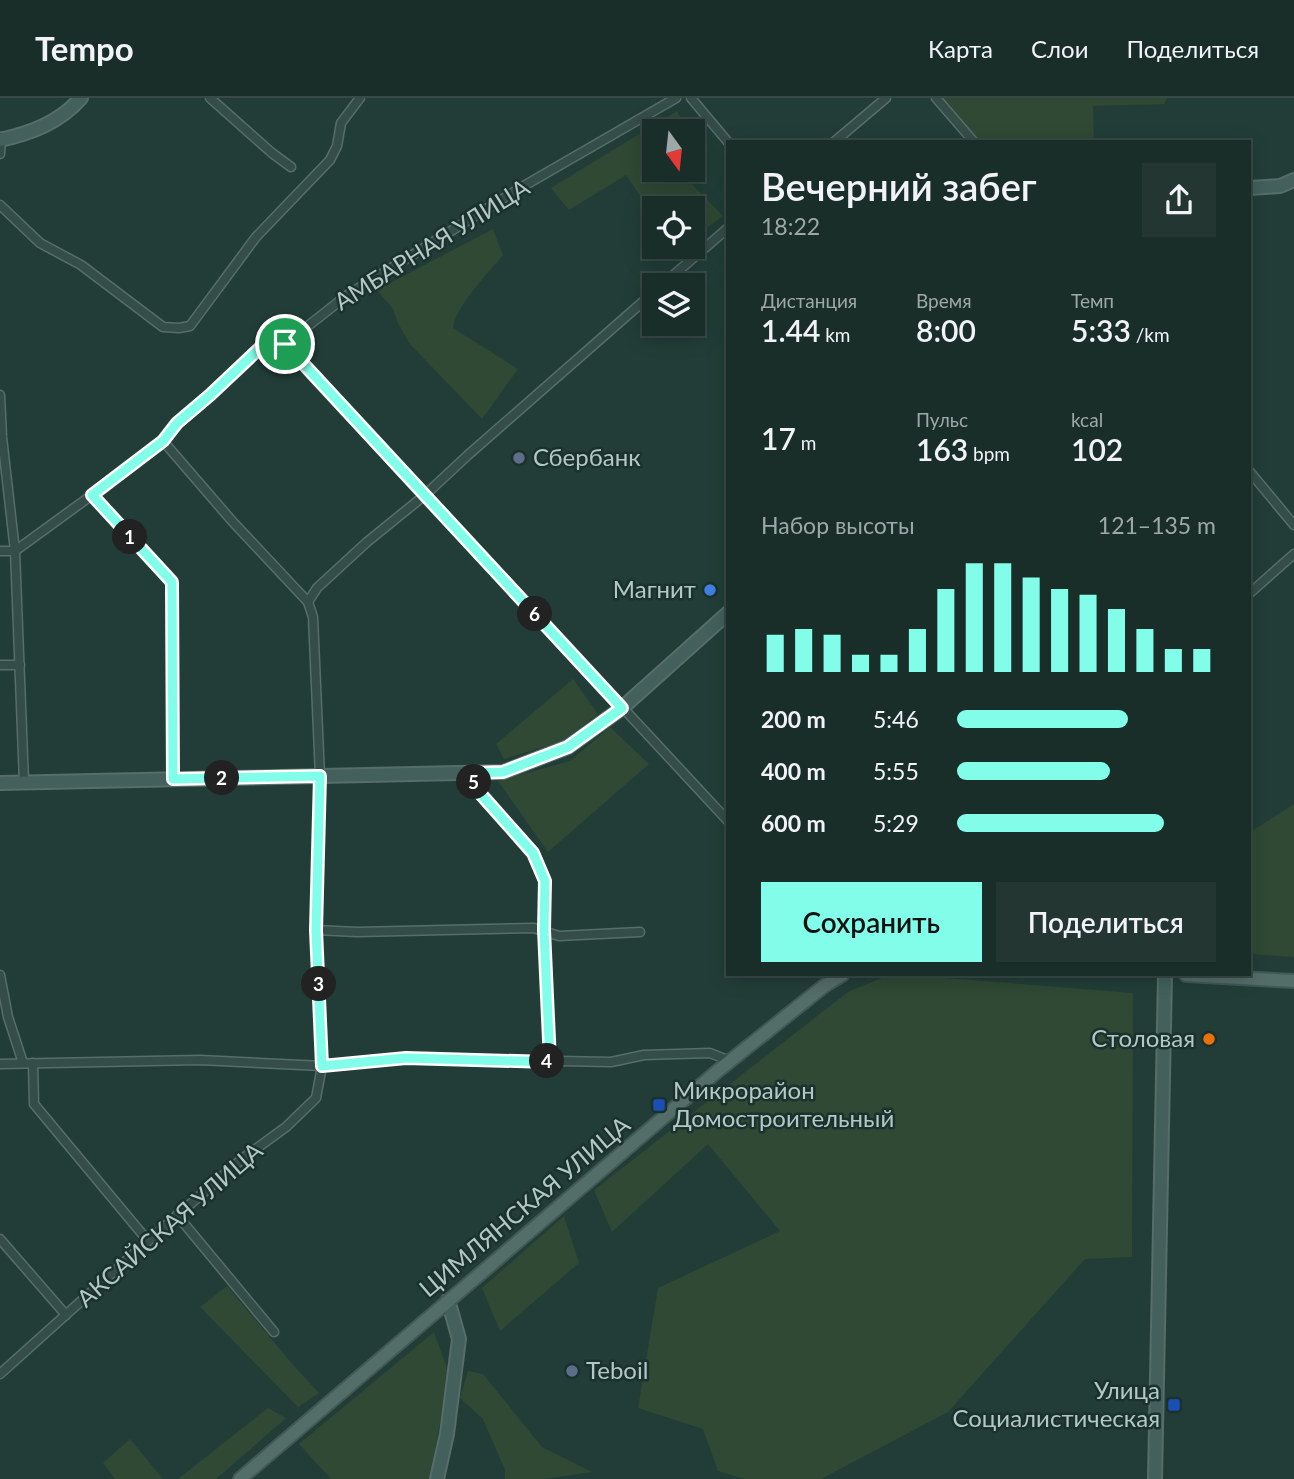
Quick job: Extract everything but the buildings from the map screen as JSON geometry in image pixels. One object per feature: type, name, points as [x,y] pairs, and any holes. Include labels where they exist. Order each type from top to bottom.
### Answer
[{"type":"main road","name":"ЦИМЛЯНСКАЯ УЛИЦА","points":[[240,1479],[730,1061],[840,976]]},
{"type":"main road","points":[[1204,976],[1294,981]]},
{"type":"street","points":[[0,154],[0,138],[42,128],[71,109],[80,98]]},
{"type":"street","points":[[210,98],[291,167]]},
{"type":"street","points":[[0,205],[40,243],[81,265],[163,327],[190,326],[256,237],[330,160],[337,146],[341,123],[360,98]]},
{"type":"street","name":"АМБАРНАЯ УЛИЦА","points":[[15,551],[163,441],[177,423],[263,345],[285,344],[346,296],[522,187],[676,98]]},
{"type":"street","points":[[691,98],[726,140]]},
{"type":"street","points":[[836,140],[886,98]]},
{"type":"street","points":[[936,98],[972,140]]},
{"type":"street","points":[[1251,188],[1280,186],[1294,180]]},
{"type":"street","points":[[676,273],[726,230]]},
{"type":"street","points":[[163,441],[232,521],[308,602],[317,588],[367,542],[425,495],[642,303]]},
{"type":"street","points":[[285,344],[726,819]]},
{"type":"street","points":[[0,395],[15,551],[24,782]]},
{"type":"street","points":[[1251,473],[1294,525]]},
{"type":"street","points":[[92,495],[172,582],[173,779]]},
{"type":"street","points":[[0,551],[15,551]]},
{"type":"street","points":[[1251,592],[1294,554]]},
{"type":"street","name":"АКСАЙСКАЯ УЛИЦА","points":[[0,1374],[177,1215],[242,1159],[286,1127],[316,1098],[322,1066],[316,930],[320,776],[313,617],[308,602]]},
{"type":"street","points":[[0,783],[503,772],[568,747],[622,708],[726,615]]},
{"type":"street","points":[[0,665],[20,665]]},
{"type":"street","points":[[471,773],[478,791],[533,853],[545,881],[544,930],[550,1062]]},
{"type":"street","points":[[316,930],[357,932],[534,928],[559,936],[640,932]]},
{"type":"street","points":[[0,975],[8,1017],[23,1063]]},
{"type":"street","points":[[1155,1479],[1164,976]]},
{"type":"street","points":[[0,1064],[200,1060],[322,1066],[406,1058],[611,1062],[644,1055],[710,1054],[730,1061]]},
{"type":"street","points":[[33,1063],[34,1104],[148,1241]]},
{"type":"street","points":[[177,1215],[274,1332]]},
{"type":"street","points":[[0,1239],[66,1315]]},
{"type":"street","points":[[438,1479],[447,1434],[459,1339],[448,1300]]},
{"type":"green space","points":[[939,98],[1167,98],[1164,104],[1093,106],[1094,140],[976,140]]},
{"type":"green space","points":[[677,111],[682,119],[664,119]]},
{"type":"green space","points":[[642,132],[642,182],[690,182],[703,196],[642,196],[642,198],[626,175],[569,210],[551,188]]},
{"type":"green space","points":[[705,198],[723,216],[705,229]]},
{"type":"green space","points":[[493,229],[503,255],[466,300],[453,328],[518,369],[482,419],[409,343],[393,309],[377,290]]},
{"type":"green space","points":[[573,679],[598,714],[563,741],[504,759],[496,744]]},
{"type":"green space","points":[[610,727],[649,764],[548,852],[498,781],[570,761]]},
{"type":"green space","points":[[1294,804],[1294,957],[1251,954],[1251,831]]},
{"type":"green space","points":[[887,976],[921,976],[1133,993],[1132,1257],[1085,1259],[948,1412],[821,1479],[744,1479],[718,1471],[703,1429],[638,1408],[658,1288],[780,1231],[708,1144],[612,1232],[594,1190],[848,992]]},
{"type":"green space","points":[[564,1216],[579,1263],[500,1331],[482,1288]]},
{"type":"green space","points":[[227,1286],[319,1393],[298,1407],[200,1307]]},
{"type":"green space","points":[[434,1332],[448,1371],[431,1479],[331,1479],[299,1444]]},
{"type":"green space","points":[[468,1371],[483,1374],[542,1447],[592,1472],[545,1479],[505,1479],[505,1470],[483,1419],[460,1398]]},
{"type":"green space","points":[[268,1408],[286,1418],[216,1479],[178,1479]]},
{"type":"green space","points":[[130,1439],[163,1479],[115,1479],[103,1463]]},
{"type":"place","name":"Сбербанк","points":[[519,458]]},
{"type":"place","name":"Магнит","points":[[710,590]]},
{"type":"place","name":"Столовая","points":[[1209,1039]]},
{"type":"place","name":"Микрорайон Домостроительный","points":[[659,1105]]},
{"type":"place","name":"Teboil","points":[[572,1371]]},
{"type":"place","name":"Улица Социалистическая","points":[[1174,1405]]},
{"type":"route","points":[[285,344],[622,708],[568,747],[503,772],[471,773],[478,791],[533,853],[545,881],[544,930],[550,1062],[406,1058],[322,1066],[316,930],[320,776],[173,779],[172,582],[92,495],[163,441],[177,423],[263,345],[285,344]]}]
